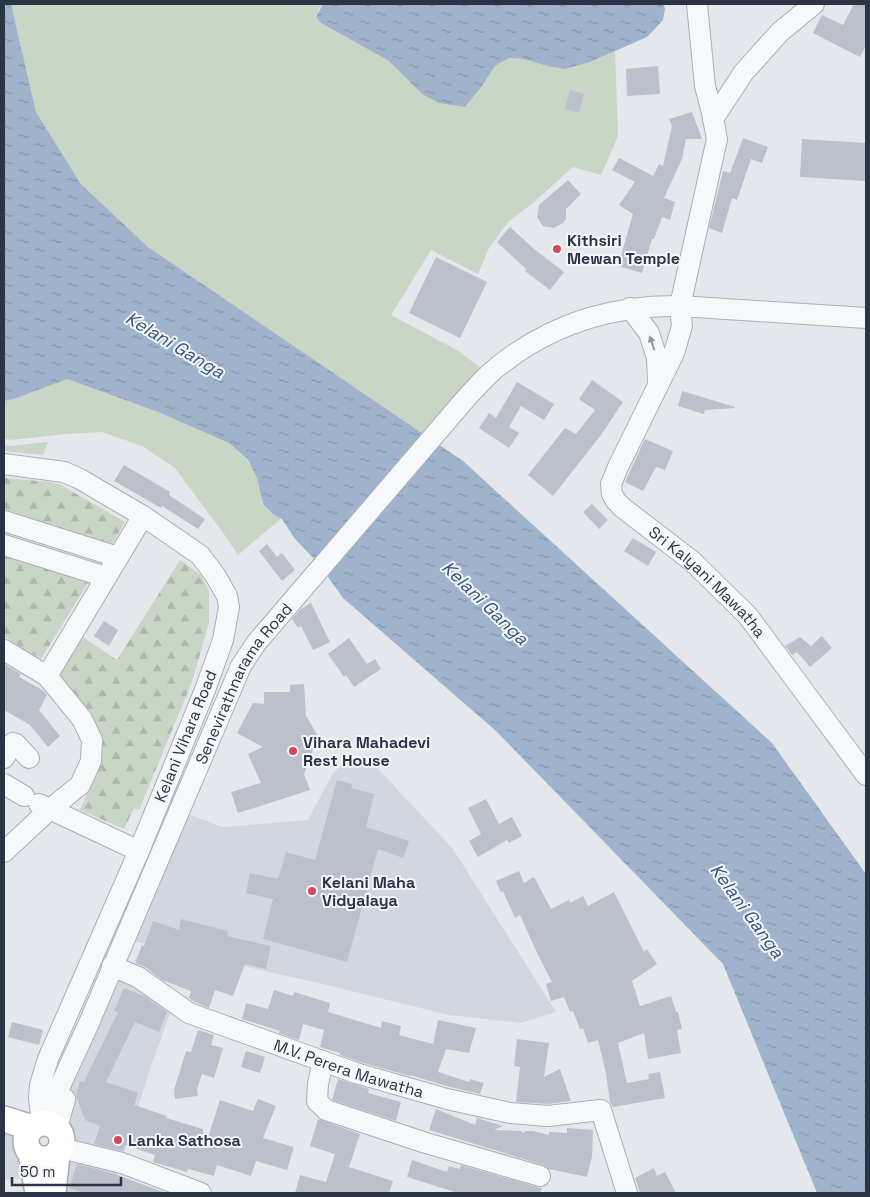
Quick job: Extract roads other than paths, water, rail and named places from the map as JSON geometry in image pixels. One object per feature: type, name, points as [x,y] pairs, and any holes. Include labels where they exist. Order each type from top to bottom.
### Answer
[{"type":"main road","points":[[4,1119],[44,1138]]},
{"type":"main road","points":[[4,1129],[44,1138]]},
{"type":"main road","points":[[44,1138],[44,1193]]},
{"type":"street","name":"Sri Kalyani Mawatha","points":[[697,4],[705,86],[716,139],[680,306],[682,326],[674,353],[618,467],[611,484],[612,494],[623,508],[692,561],[748,616],[866,775]]},
{"type":"street","points":[[713,119],[744,72],[780,32],[814,4]]},
{"type":"street","name":"Senevirathnarama Road","points":[[44,1138],[77,1050],[112,966],[241,666],[257,642],[468,396],[494,370],[538,340],[557,330],[596,315],[630,308],[680,306],[866,318]]},
{"type":"street","name":"Sri Kalyani Mawatha","points":[[630,308],[649,332],[657,358],[658,385]]},
{"type":"street","name":"Kelani Vihara Road","points":[[4,464],[64,472],[80,479],[143,516],[200,555],[216,575],[227,596],[229,607],[223,640],[205,690],[139,851],[48,1059],[40,1085],[39,1098],[44,1138]]},
{"type":"street","points":[[47,676],[143,516]]},
{"type":"street","points":[[4,521],[118,557]]},
{"type":"street","points":[[4,545],[106,577]]},
{"type":"street","points":[[4,650],[47,676],[82,719],[92,740],[91,761],[80,785],[37,804],[4,852]]},
{"type":"street","points":[[4,758],[13,743],[29,758]]},
{"type":"street","points":[[4,784],[37,804],[139,851]]},
{"type":"street","name":"M.V. Perera Mawatha","points":[[112,966],[138,977],[189,1013],[356,1073],[447,1099],[510,1113],[548,1116],[601,1110],[627,1193]]},
{"type":"street","points":[[323,1061],[318,1084],[317,1101],[326,1110],[426,1143],[540,1176]]},
{"type":"street","points":[[44,1138],[122,1163],[202,1193]]},
{"type":"water","name":"Kelani Ganga","points":[[4,4],[11,4],[36,112],[81,184],[148,247],[463,461],[772,743],[866,874],[866,1193],[817,1193],[723,964],[496,731],[343,598],[318,563],[295,539],[282,519],[273,514],[263,504],[257,478],[248,460],[229,443],[158,412],[67,379],[4,401]]},
{"type":"water","points":[[323,4],[663,4],[665,8],[663,20],[647,37],[590,62],[565,69],[524,59],[509,58],[495,66],[465,107],[439,103],[422,94],[389,61],[321,23],[316,17]]},
{"type":"place","name":"Kithsiri Mewan Temple","points":[[557,249]]},
{"type":"place","name":"Vihara Mahadevi Rest House","points":[[293,751]]},
{"type":"place","name":"Kelani Maha Vidyalaya","points":[[312,891]]},
{"type":"place","name":"Lanka Sathosa","points":[[118,1140]]}]
